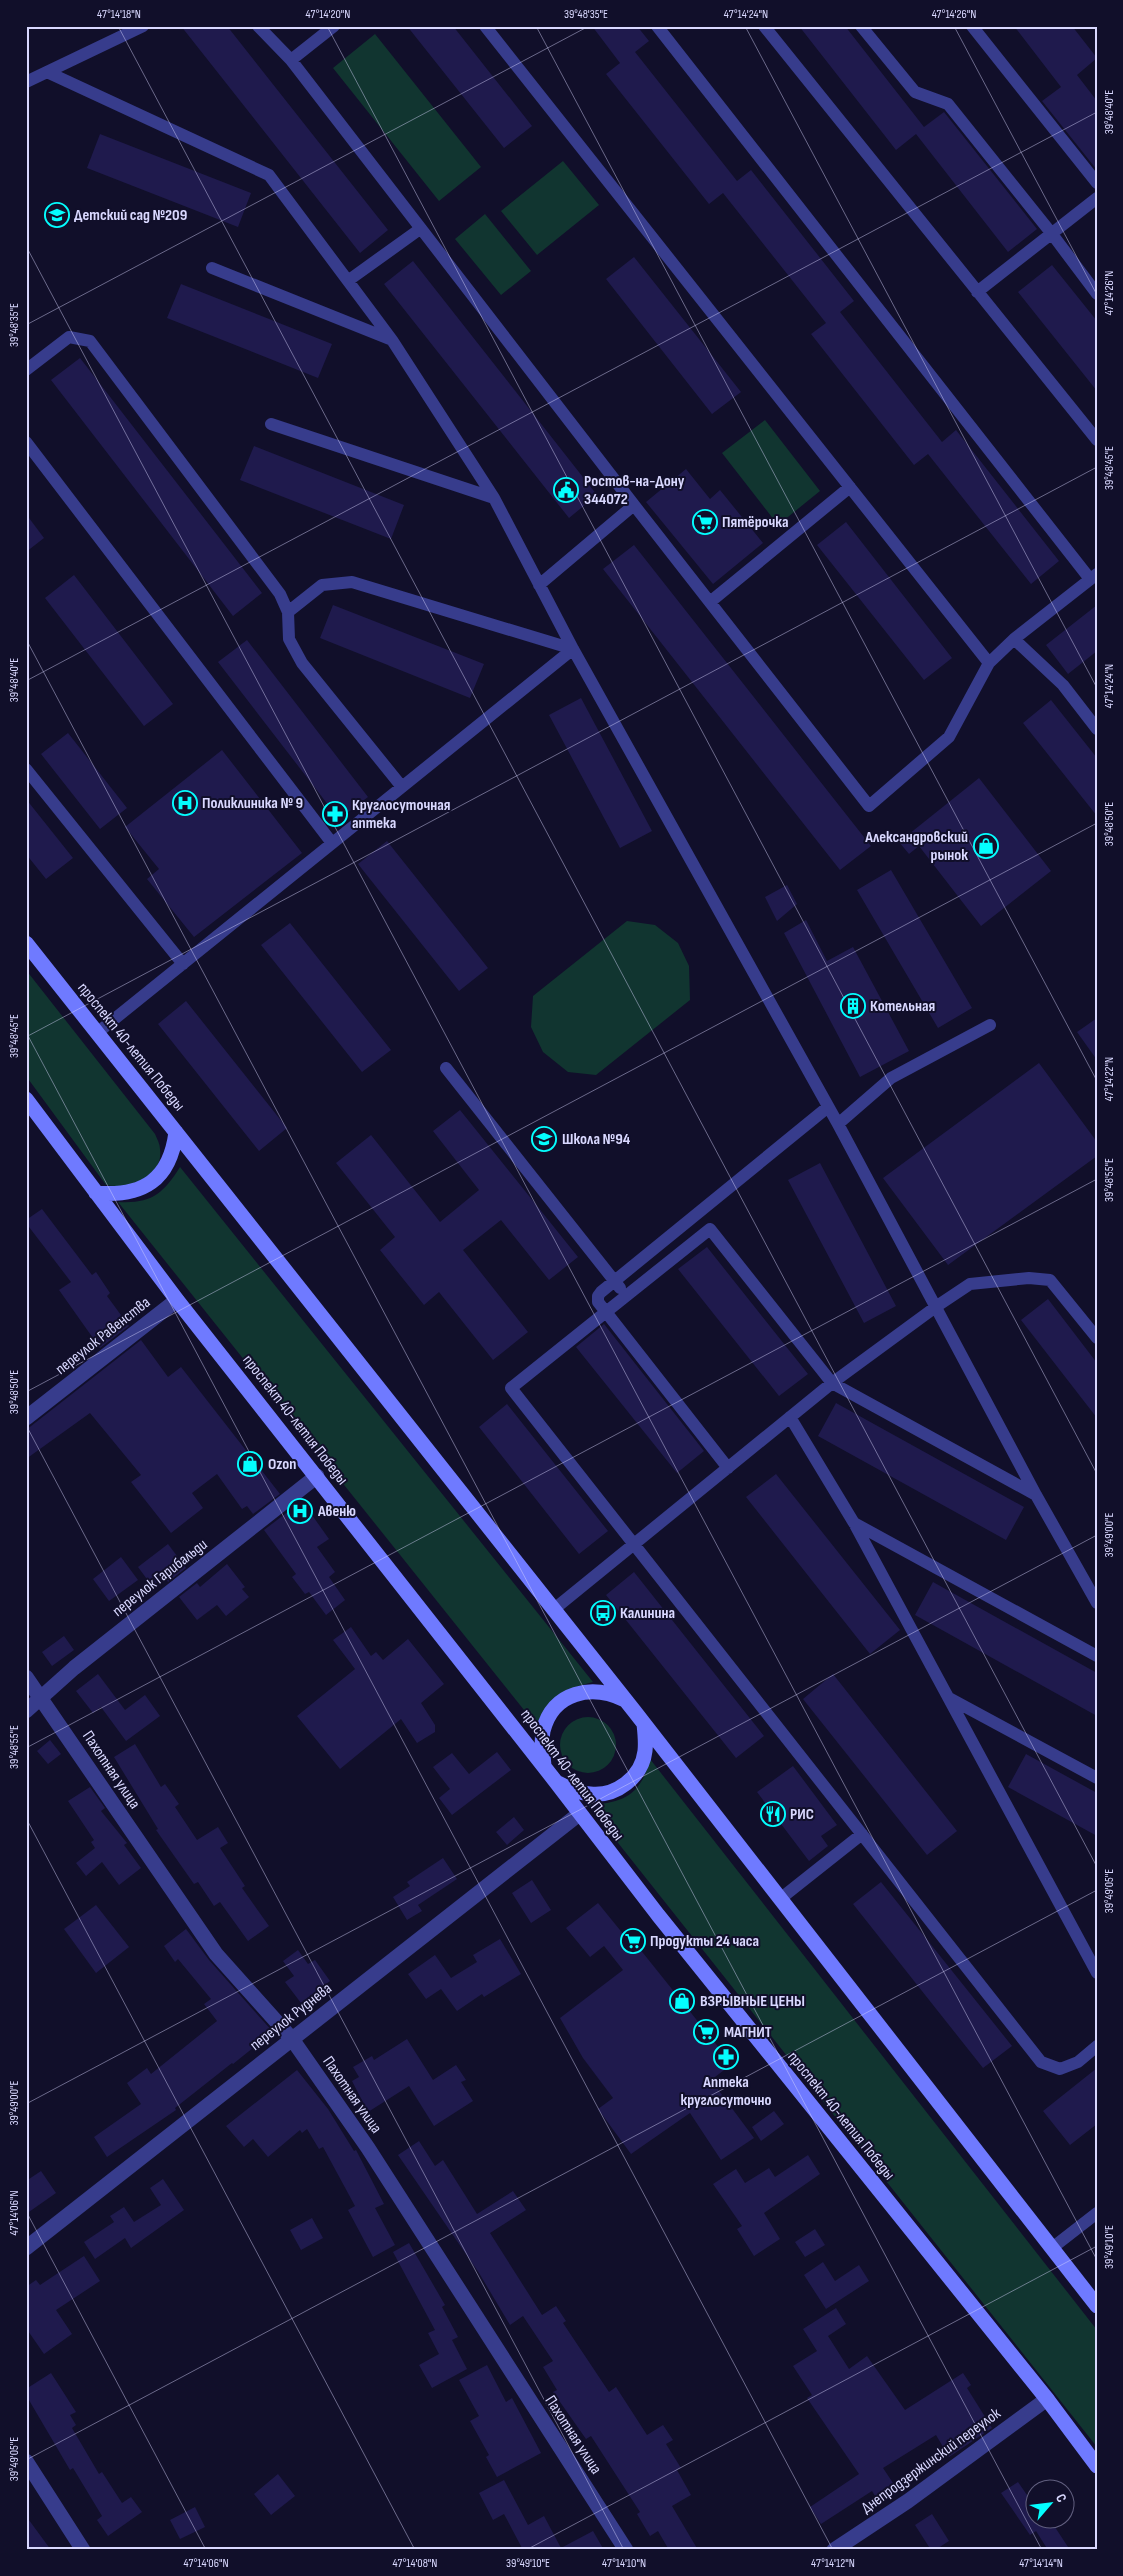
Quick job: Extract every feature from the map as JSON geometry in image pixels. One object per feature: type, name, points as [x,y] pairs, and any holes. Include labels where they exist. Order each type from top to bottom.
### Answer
[{"type":"main road","name":"проспект 40-летия Победы","points":[[26,943],[626,1701],[1097,2306]]},
{"type":"main road","name":"проспект 40-летия Победы","points":[[26,1099],[177,1300],[544,1766],[579,1814],[1046,2399],[1097,2466]]},
{"type":"main road","points":[[96,1193],[126,1193],[140,1190],[153,1182],[169,1159],[176,1132]]},
{"type":"main road","points":[[544,1766],[544,1728],[552,1712],[561,1702],[581,1692],[590,1691],[610,1694],[626,1701]]},
{"type":"main road","points":[[556,1782],[588,1794],[607,1793],[624,1786],[632,1778],[643,1760],[645,1751],[644,1724]]},
{"type":"street","name":"переулок Равенства","points":[[26,1418],[177,1300]]},
{"type":"street","name":"переулок Гарибальди","points":[[26,1711],[317,1476]]},
{"type":"street","name":"Пахотная улица","points":[[26,1677],[216,1954],[292,2039],[368,2148],[626,2550]]},
{"type":"street","name":"переулок Руднева","points":[[26,2248],[579,1814]]},
{"type":"street","name":"Днепродзержинский переулок","points":[[834,2550],[908,2501],[1046,2399]]},
{"type":"street","points":[[26,2461],[83,2550]]},
{"type":"lane","points":[[26,82],[143,26]]},
{"type":"lane","points":[[258,26],[291,60],[634,505],[870,806],[949,738],[989,663],[1014,639],[1094,576],[656,26]]},
{"type":"lane","points":[[291,60],[334,26]]},
{"type":"lane","points":[[485,26],[989,663]]},
{"type":"lane","points":[[861,26],[915,92],[948,104],[1052,234],[1097,294]]},
{"type":"lane","points":[[972,26],[1097,183]]},
{"type":"lane","points":[[765,27],[1097,440]]},
{"type":"lane","points":[[47,72],[270,175],[392,340],[494,498],[574,649],[838,1124],[1036,1494],[1097,1603]]},
{"type":"lane","points":[[977,292],[1097,198]]},
{"type":"lane","points":[[349,280],[420,229]]},
{"type":"lane","points":[[212,268],[392,340]]},
{"type":"lane","points":[[26,370],[69,338],[90,341],[280,594],[288,612],[289,639],[302,663],[402,787]]},
{"type":"lane","points":[[271,424],[494,498]]},
{"type":"lane","points":[[26,442],[332,843]]},
{"type":"lane","points":[[710,602],[850,487]]},
{"type":"lane","points":[[539,584],[634,505]]},
{"type":"lane","points":[[288,612],[322,585],[352,582],[574,649]]},
{"type":"lane","points":[[1014,639],[1063,685],[1097,729]]},
{"type":"lane","points":[[97,1033],[574,649]]},
{"type":"lane","points":[[26,769],[183,964]]},
{"type":"lane","points":[[838,1124],[891,1078],[990,1025]]},
{"type":"lane","points":[[446,1068],[626,1296]]},
{"type":"lane","points":[[728,1468],[598,1302],[598,1296],[828,1107]]},
{"type":"lane","points":[[1036,1494],[832,1383],[710,1229],[511,1388],[1041,2062],[1060,2070],[1078,2062],[1097,2046]]},
{"type":"lane","points":[[553,1610],[832,1383],[970,1284],[1029,1278],[1050,1280],[1097,1338]]},
{"type":"lane","points":[[790,1417],[854,1522],[1097,1973]]},
{"type":"lane","points":[[854,1522],[1097,1656]]},
{"type":"lane","points":[[948,1698],[1097,1778]]},
{"type":"lane","points":[[780,1899],[862,1834]]},
{"type":"lane","points":[[1052,2248],[1097,2213]]},
{"type":"green space","points":[[375,34],[481,167],[439,201],[333,68]]},
{"type":"green space","points":[[563,161],[599,205],[537,255],[501,211]]},
{"type":"green space","points":[[485,214],[531,271],[501,295],[455,239]]},
{"type":"green space","points":[[765,420],[820,491],[778,525],[722,453]]},
{"type":"green space","points":[[627,921],[655,925],[678,943],[689,966],[690,1000],[596,1075],[568,1072],[543,1052],[531,1027],[533,996]]},
{"type":"green space","points":[[26,970],[155,1134],[160,1147],[160,1159],[156,1167],[143,1179],[124,1185],[106,1185],[26,1076]]},
{"type":"green space","points":[[180,1167],[593,1682],[573,1688],[552,1701],[536,1725],[118,1202],[148,1199],[168,1184]]},
{"type":"green space","points":[[582,1717],[594,1717],[604,1721],[612,1729],[616,1745],[612,1761],[604,1769],[594,1773],[582,1773],[572,1769],[564,1761],[560,1751],[560,1739],[564,1729],[572,1721]]},
{"type":"green space","points":[[650,1759],[1097,2330],[1097,2447],[588,1805],[612,1802],[629,1795],[642,1781]]},
{"type":"building","points":[[181,26],[227,26],[388,230],[360,253]]},
{"type":"building","points":[[407,26],[453,26],[532,126],[504,148]]},
{"type":"building","points":[[592,26],[637,26],[649,41],[635,52],[737,181],[751,170],[854,301],[840,312],[942,442],[956,430],[1059,561],[1031,584],[928,454],[914,465],[811,334],[826,323],[723,193],[709,204],[606,74],[620,63]]},
{"type":"building","points":[[799,26],[845,26],[924,127],[944,112],[1037,229],[1008,252],[916,134],[896,150]]},
{"type":"building","points":[[1014,26],[1072,26],[1097,58],[1077,75],[1097,101],[1097,170],[1042,101],[1061,87]]},
{"type":"building","points":[[100,134],[251,193],[238,227],[87,168]]},
{"type":"building","points":[[634,257],[741,392],[712,414],[606,279]]},
{"type":"building","points":[[413,261],[597,495],[569,518],[384,284]]},
{"type":"building","points":[[1052,265],[1097,321],[1097,391],[1018,292]]},
{"type":"building","points":[[181,284],[332,344],[318,378],[167,318]]},
{"type":"building","points":[[80,358],[262,593],[233,616],[51,380]]},
{"type":"building","points":[[254,446],[404,505],[391,539],[240,480]]},
{"type":"building","name":"Пятёрочка","points":[[686,469],[710,499],[720,490],[763,543],[713,584],[646,502]]},
{"type":"building","points":[[26,514],[44,538],[26,552]]},
{"type":"building","points":[[846,522],[952,658],[924,680],[817,545]]},
{"type":"building","points":[[634,545],[871,846],[840,870],[603,569]]},
{"type":"building","points":[[74,575],[173,704],[144,726],[45,598]]},
{"type":"building","points":[[333,605],[484,664],[470,698],[320,638]]},
{"type":"building","points":[[1097,605],[1097,651],[1068,674],[1046,645]]},
{"type":"building","points":[[247,640],[368,797],[339,819],[218,662]]},
{"type":"building","points":[[581,698],[652,831],[620,848],[549,715]]},
{"type":"building","points":[[1051,700],[1097,758],[1097,816],[1023,723]]},
{"type":"building","points":[[68,733],[127,808],[100,829],[41,754]]},
{"type":"building","points":[[222,750],[302,853],[194,937],[147,879],[159,869],[125,827]]},
{"type":"building","points":[[979,778],[1051,871],[981,926],[919,846],[909,854],[899,842]]},
{"type":"building","points":[[26,799],[73,858],[46,879],[26,854]]},
{"type":"building","points":[[387,841],[488,968],[459,991],[358,864]]},
{"type":"building","points":[[891,870],[972,1008],[938,1028],[857,890]]},
{"type":"building","points":[[787,885],[797,904],[777,921],[765,897]]},
{"type":"building","name":"Котельная","points":[[806,920],[827,961],[853,947],[909,1051],[860,1077],[784,933]]},
{"type":"building","points":[[290,923],[391,1050],[362,1072],[261,945]]},
{"type":"building","points":[[186,1001],[287,1128],[259,1151],[158,1024]]},
{"type":"building","points":[[1097,1018],[1097,1060],[1077,1032]]},
{"type":"building","points":[[1039,1063],[1097,1142],[1097,1156],[948,1265],[883,1178]]},
{"type":"building","points":[[460,1110],[578,1257],[549,1280],[501,1220],[463,1250],[528,1332],[493,1360],[439,1292],[424,1305],[380,1250],[395,1237],[336,1163],[371,1135],[440,1222],[479,1190],[433,1131]]},
{"type":"building","points":[[820,1163],[896,1306],[864,1323],[788,1180]]},
{"type":"building","points":[[42,1209],[92,1275],[96,1272],[110,1293],[107,1296],[129,1326],[100,1348],[59,1290],[71,1282],[26,1223],[26,1220]]},
{"type":"building","points":[[707,1247],[808,1374],[779,1396],[678,1269]]},
{"type":"building","points":[[1048,1299],[1097,1363],[1097,1418],[1021,1320]]},
{"type":"building","points":[[604,1324],[704,1451],[677,1473],[576,1347]]},
{"type":"building","points":[[141,1340],[168,1377],[181,1367],[280,1494],[253,1514],[247,1506],[242,1509],[217,1474],[192,1493],[203,1508],[171,1533],[131,1482],[141,1475],[90,1413],[26,1459],[26,1430]]},
{"type":"building","points":[[836,1403],[1024,1507],[1006,1540],[818,1436]]},
{"type":"building","points":[[507,1404],[608,1531],[579,1554],[479,1427]]},
{"type":"building","points":[[776,1474],[900,1630],[870,1654],[746,1497]]},
{"type":"building","points":[[302,1501],[329,1539],[317,1547],[335,1572],[329,1577],[345,1600],[326,1615],[309,1592],[305,1594],[292,1577],[296,1574],[264,1530]]},
{"type":"building","points":[[168,1544],[186,1568],[168,1582],[165,1577],[152,1586],[138,1567]]},
{"type":"building","points":[[121,1557],[138,1580],[109,1601],[93,1579]]},
{"type":"building","points":[[227,1564],[245,1587],[242,1589],[249,1597],[226,1616],[217,1605],[197,1620],[179,1597],[197,1583],[200,1587]]},
{"type":"building","points":[[634,1572],[764,1736],[736,1758],[606,1595]]},
{"type":"building","points":[[933,1582],[1097,1673],[1097,1716],[915,1615]]},
{"type":"building","points":[[351,1627],[371,1656],[376,1652],[383,1660],[408,1639],[444,1684],[421,1703],[435,1725],[435,1732],[417,1743],[401,1719],[340,1769],[297,1716],[355,1669],[333,1640]]},
{"type":"building","points":[[64,1636],[74,1650],[52,1666],[42,1652]]},
{"type":"building","points":[[98,1674],[125,1710],[145,1695],[160,1716],[126,1741],[101,1707],[93,1713],[76,1691]]},
{"type":"building","points":[[833,1674],[957,1831],[927,1855],[803,1699]]},
{"type":"building","points":[[50,1740],[61,1754],[48,1764],[37,1751]]},
{"type":"building","points":[[135,1744],[161,1787],[165,1784],[179,1804],[175,1807],[197,1840],[218,1827],[228,1843],[220,1848],[245,1886],[242,1888],[269,1926],[248,1941],[220,1902],[214,1906],[198,1882],[194,1884],[156,1830],[158,1829],[114,1757]]},
{"type":"building","points":[[497,1752],[511,1770],[452,1815],[439,1798],[450,1789],[433,1767],[452,1753],[469,1774]]},
{"type":"building","points":[[1026,1754],[1097,1793],[1097,1836],[1008,1787]]},
{"type":"building","points":[[793,1766],[837,1825],[821,1836],[828,1846],[809,1861],[757,1792]]},
{"type":"building","points":[[90,1787],[105,1808],[101,1811],[127,1843],[124,1845],[141,1868],[119,1885],[102,1862],[86,1876],[76,1863],[95,1848],[91,1842],[94,1840],[68,1801]]},
{"type":"building","points":[[514,1817],[524,1830],[507,1845],[496,1832]]},
{"type":"building","points":[[443,1858],[457,1879],[418,1905],[422,1911],[407,1920],[393,1897],[410,1886],[407,1882]]},
{"type":"building","points":[[532,1880],[551,1910],[531,1923],[512,1893]]},
{"type":"building","points":[[881,1882],[1012,2046],[983,2068],[853,1904]]},
{"type":"building","points":[[598,1903],[624,1935],[627,1933],[732,2064],[711,2080],[754,2138],[721,2160],[690,2113],[631,2154],[598,2109],[613,2098],[583,2058],[560,2018],[623,1970],[604,1946],[590,1957],[566,1928]]},
{"type":"building","points":[[96,1905],[129,1947],[96,1973],[64,1929]]},
{"type":"building","points":[[186,1929],[209,1960],[273,2032],[175,2108],[176,2110],[107,2157],[94,2137],[141,2104],[127,2083],[147,2068],[151,2074],[217,2021],[204,2004],[211,1999],[178,1959],[175,1962],[164,1946]]},
{"type":"building","points":[[500,1939],[521,1974],[484,1997],[482,1994],[457,2011],[441,1989],[426,1999],[408,1974],[435,1955],[451,1978],[477,1962],[473,1955]]},
{"type":"building","points":[[298,1950],[308,1964],[315,1960],[330,1981],[301,2003],[285,1982],[294,1976],[283,1961]]},
{"type":"building","points":[[407,2039],[433,2080],[456,2065],[466,2080],[461,2082],[473,2101],[434,2126],[409,2086],[368,2112],[352,2081],[359,2077],[353,2067],[372,2056],[374,2060]]},
{"type":"building","points":[[1097,2068],[1097,2124],[1070,2145],[1043,2111]]},
{"type":"building","points":[[297,2070],[328,2109],[354,2151],[356,2150],[384,2204],[375,2208],[395,2245],[373,2257],[348,2210],[355,2206],[323,2147],[319,2149],[307,2129],[302,2133],[300,2130],[268,2157],[253,2139],[244,2147],[226,2126]]},
{"type":"building","points":[[774,2111],[784,2124],[761,2141],[752,2127]]},
{"type":"building","points":[[419,2141],[435,2166],[443,2160],[477,2214],[513,2191],[526,2210],[490,2233],[542,2315],[556,2306],[566,2321],[563,2323],[609,2392],[616,2387],[647,2435],[663,2425],[673,2440],[666,2444],[681,2468],[677,2470],[691,2495],[672,2506],[698,2550],[669,2550],[658,2531],[650,2536],[637,2514],[640,2512],[591,2436],[586,2439],[553,2392],[557,2390],[543,2367],[553,2361],[523,2316],[510,2325],[479,2273],[398,2155]]},
{"type":"building","points":[[808,2155],[820,2174],[764,2213],[780,2239],[754,2256],[737,2229],[742,2226],[713,2184],[736,2169],[745,2183],[769,2168],[775,2177]]},
{"type":"building","points":[[41,2171],[56,2193],[26,2214],[26,2181]]},
{"type":"building","points":[[163,2179],[184,2210],[131,2248],[125,2238],[95,2259],[84,2242],[114,2222],[110,2216],[124,2207],[134,2222],[161,2205],[150,2188]]},
{"type":"building","points":[[312,2218],[323,2238],[301,2250],[290,2230]]},
{"type":"building","points":[[815,2229],[825,2245],[805,2257],[795,2242]]},
{"type":"building","points":[[409,2243],[445,2305],[442,2307],[458,2337],[452,2340],[467,2369],[432,2388],[419,2365],[439,2354],[428,2333],[435,2330],[393,2252]]},
{"type":"building","points":[[84,2256],[100,2281],[56,2310],[72,2334],[44,2354],[26,2328],[26,2287],[36,2280],[40,2285]]},
{"type":"building","points":[[823,2262],[835,2281],[859,2265],[869,2281],[826,2309],[804,2275]]},
{"type":"building","points":[[836,2308],[846,2324],[828,2336],[849,2369],[867,2356],[905,2410],[963,2373],[971,2385],[967,2388],[992,2428],[949,2457],[936,2435],[883,2468],[899,2492],[880,2504],[872,2491],[821,2524],[810,2507],[859,2474],[807,2398],[812,2395],[793,2366],[817,2351],[803,2329]]},
{"type":"building","points":[[487,2365],[506,2402],[512,2398],[541,2453],[497,2477],[486,2457],[489,2455],[470,2421],[479,2416],[459,2380]]},
{"type":"building","points":[[51,2373],[76,2412],[70,2415],[76,2425],[72,2428],[99,2474],[102,2472],[122,2503],[131,2497],[142,2512],[108,2536],[97,2520],[102,2516],[73,2468],[70,2470],[26,2395],[26,2389]]},
{"type":"building","points":[[278,2474],[295,2496],[271,2515],[254,2494]]},
{"type":"building","points":[[504,2480],[528,2525],[544,2516],[561,2548],[593,2531],[604,2550],[523,2550],[504,2514],[493,2520],[479,2493]]},
{"type":"building","points":[[1018,2482],[1026,2494],[1026,2528],[1056,2528],[1070,2550],[1048,2550],[1036,2531],[1030,2535],[1001,2493]]},
{"type":"building","points":[[195,2507],[205,2527],[180,2539],[170,2520]]},
{"type":"building","points":[[932,2514],[949,2541],[935,2550],[931,2550],[915,2525]]},
{"type":"building","points":[[26,2516],[51,2550],[26,2550]]},
{"type":"place","name":"Детский сад №209","points":[[57,215]]},
{"type":"place","name":"Ростов-на-Дону 344072","points":[[566,490]]},
{"type":"place","name":"Пятёрочка","points":[[705,522]]},
{"type":"place","name":"Поликлиника № 9","points":[[185,803]]},
{"type":"place","name":"Круглосуточная аптека","points":[[335,814]]},
{"type":"place","name":"Александровский рынок","points":[[986,846]]},
{"type":"place","name":"Котельная","points":[[853,1006]]},
{"type":"place","name":"Школа №94","points":[[544,1139]]},
{"type":"place","name":"Ozon","points":[[250,1464]]},
{"type":"place","name":"Авеню","points":[[300,1511]]},
{"type":"place","name":"Калинина","points":[[603,1613]]},
{"type":"place","name":"РИС","points":[[773,1814]]},
{"type":"place","name":"Продукты 24 часа","points":[[633,1941]]},
{"type":"place","name":"ВЗРЫВНЫЕ ЦЕНЫ","points":[[682,2001]]},
{"type":"place","name":"МАГНИТ","points":[[706,2032]]},
{"type":"place","name":"Аптека круглосуточно","points":[[726,2057]]}]
